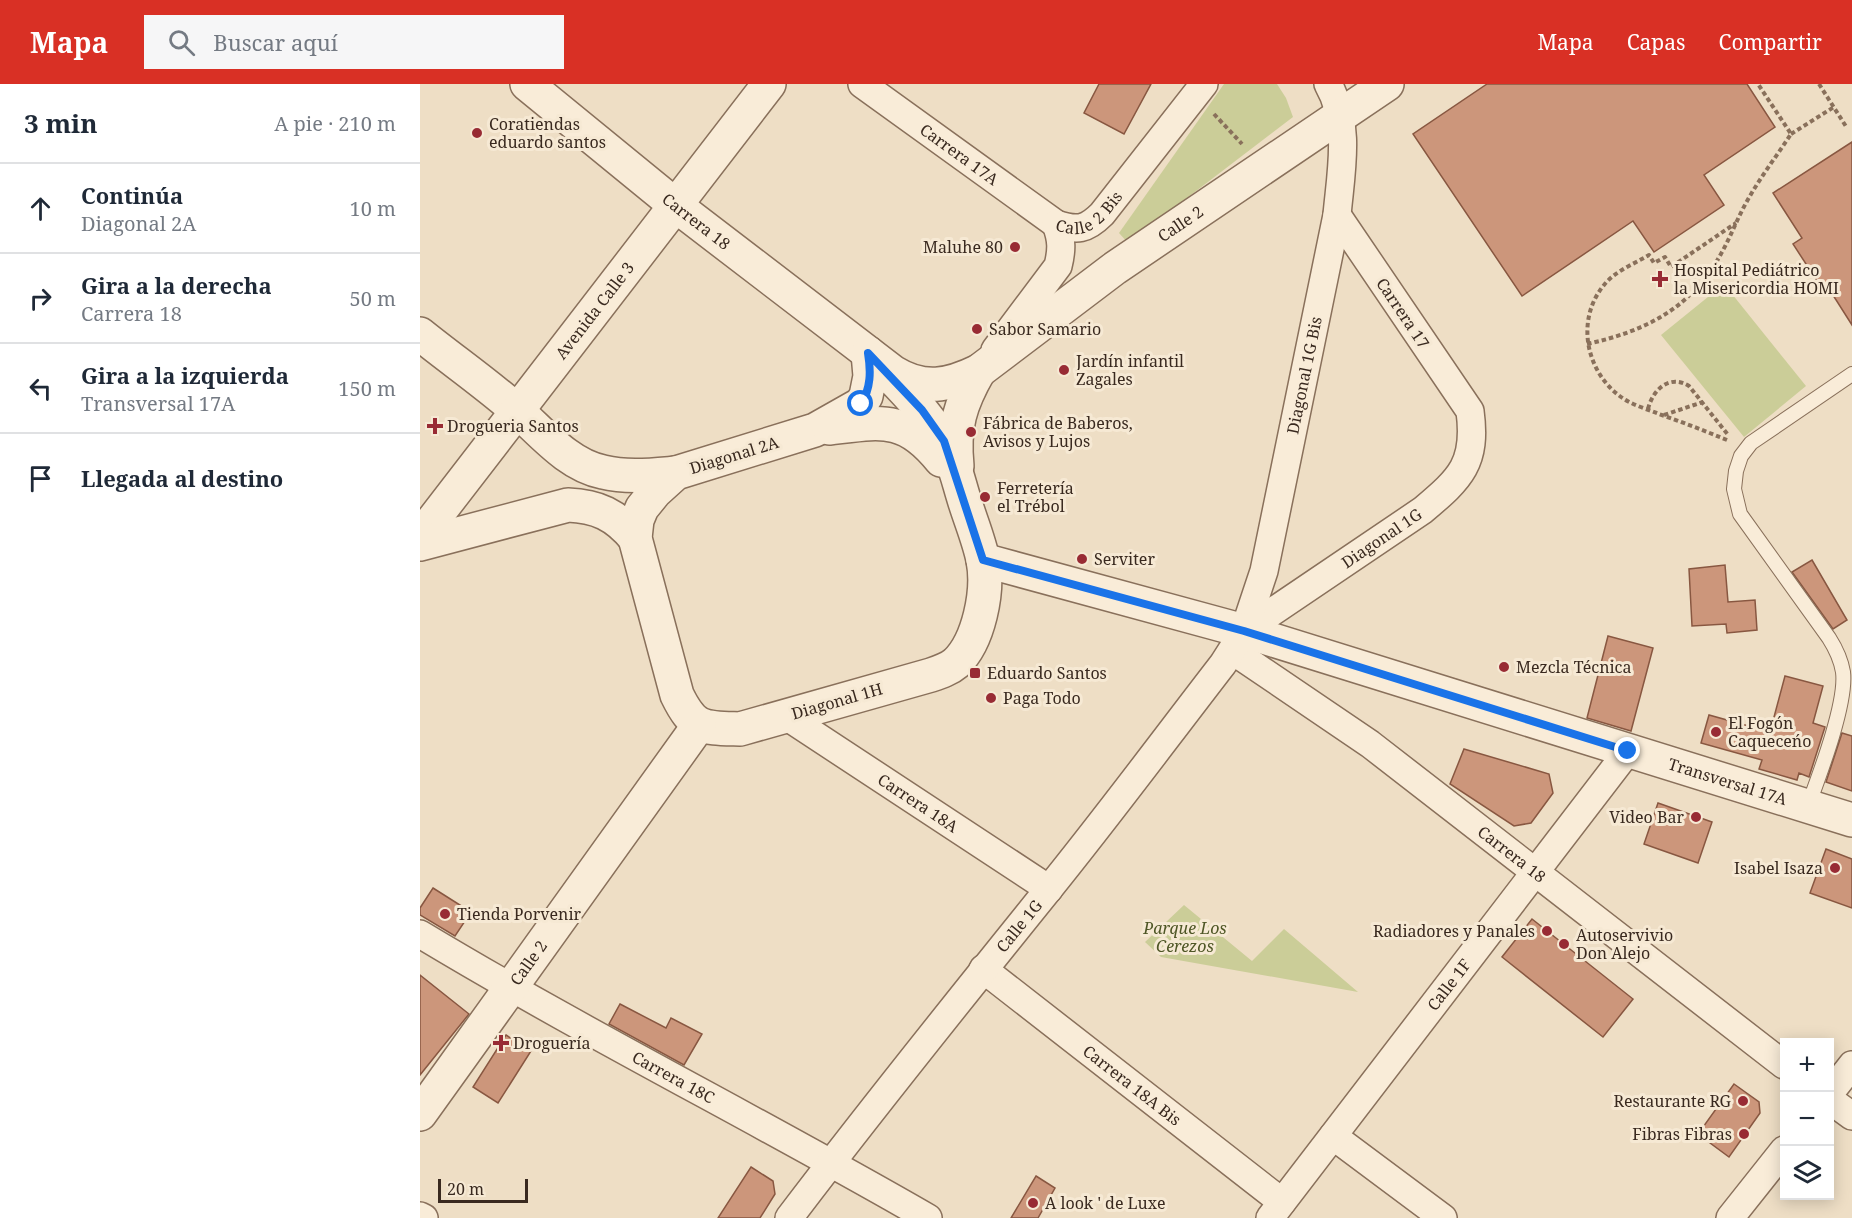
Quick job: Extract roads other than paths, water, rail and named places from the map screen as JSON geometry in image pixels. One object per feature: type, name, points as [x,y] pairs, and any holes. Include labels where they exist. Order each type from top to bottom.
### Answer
[{"type":"street","name":"Carrera 18","points":[[527,84],[675,205],[900,376],[916,384],[932,385],[962,379],[979,370]]},
{"type":"street","name":"Avenida Calle 3","points":[[420,537],[769,84]]},
{"type":"street","name":"Carrera 17A","points":[[862,84],[1056,224]]},
{"type":"street","name":"Diagonal 1G Bis","points":[[1238,641],[1264,571],[1337,215],[1343,156],[1341,116],[1328,84]]},
{"type":"street","name":"Calle 2","points":[[979,370],[1115,268],[1387,84]]},
{"type":"street","name":"Calle 2 Bis","points":[[1056,224],[1071,229],[1083,228],[1093,223],[1200,89]]},
{"type":"street","name":"Carrera 17","points":[[1337,215],[1470,411]]},
{"type":"street","name":"Calle 2 Bis","points":[[979,370],[1058,266],[1062,249],[1056,224]]},
{"type":"street","points":[[420,334],[581,464],[601,472],[639,476],[676,473]]},
{"type":"street","name":"Carrera 18","points":[[868,353],[922,410],[944,441],[959,483],[983,560],[985,587],[983,606],[976,629],[966,649]]},
{"type":"street","name":"Diagonal 2A","points":[[635,538],[637,520],[642,508],[655,492],[676,473],[815,430],[861,404],[866,396],[870,376],[868,353]]},
{"type":"street","name":"Carrera 18","points":[[959,483],[956,453],[958,418],[962,403],[979,370]]},
{"type":"street","name":"Diagonal 1G","points":[[1238,641],[1424,510],[1450,488],[1464,470],[1471,448],[1473,429],[1470,411]]},
{"type":"street","name":"Carrera 18","points":[[815,430],[870,423],[887,423],[901,427],[929,446],[959,483]]},
{"type":"street","points":[[420,544],[568,505],[582,506],[615,517],[635,538],[677,696],[687,715],[699,725]]},
{"type":"street","name":"Transversal 17A","points":[[983,560],[1238,641],[1628,751],[1852,820]]},
{"type":"street","name":"Carrera 18","points":[[1238,641],[1780,1061]]},
{"type":"street","name":"Calle 1G","points":[[789,1218],[1048,889],[1238,641]]},
{"type":"street","name":"Diagonal 1H","points":[[699,725],[740,729],[786,716],[945,670],[956,663],[966,649]]},
{"type":"street","name":"Carrera 18A","points":[[786,716],[1048,889]]},
{"type":"street","name":"Calle 2","points":[[420,1114],[699,725]]},
{"type":"street","name":"Calle 1F","points":[[1276,1210],[1628,751]]},
{"type":"street","name":"Carrera 18C","points":[[420,934],[511,988],[831,1162],[928,1218]]},
{"type":"street","name":"Carrera 18A Bis","points":[[983,969],[1276,1210]]},
{"type":"street","points":[[1831,1092],[1852,1065]]},
{"type":"street","points":[[1834,1103],[1852,1116]]},
{"type":"street","points":[[1333,1136],[1443,1218]]},
{"type":"street","points":[[1730,1218],[1780,1156]]},
{"type":"street","points":[[420,1216],[424,1218]]},
{"type":"lane","points":[[1808,806],[1840,706],[1844,688],[1843,672],[1838,654],[1829,638],[1740,514],[1734,489],[1739,463],[1751,443],[1852,374]]},
{"type":"place","name":"Coratiendas eduardo santos","points":[[477,133]]},
{"type":"place","name":"Maluhe 80","points":[[1015,247]]},
{"type":"place","name":"Hospital Pediátrico la Misericordia HOMI","points":[[1660,279]]},
{"type":"place","name":"Sabor Samario","points":[[977,329]]},
{"type":"place","name":"Jardín infantil Zagales","points":[[1064,370]]},
{"type":"place","name":"Drogueria Santos","points":[[435,426]]},
{"type":"place","name":"Fábrica de Baberos, Avisos y Lujos","points":[[971,432]]},
{"type":"place","name":"Ferretería el Trébol","points":[[985,497]]},
{"type":"place","name":"Serviter","points":[[1082,559]]},
{"type":"place","name":"Mezcla Técnica","points":[[1504,667]]},
{"type":"place","name":"Eduardo Santos","points":[[975,673]]},
{"type":"place","name":"Paga Todo","points":[[991,698]]},
{"type":"place","name":"El Fogón Caqueceńo","points":[[1716,732]]},
{"type":"place","name":"Video Bar","points":[[1696,817]]},
{"type":"place","name":"Isabel Isaza","points":[[1835,868]]},
{"type":"place","name":"Tienda Porvenir","points":[[445,914]]},
{"type":"place","name":"Radiadores y Panales","points":[[1547,931]]},
{"type":"place","name":"Autoservivio Don Alejo","points":[[1564,944]]},
{"type":"place","name":"Droguería","points":[[501,1043]]},
{"type":"place","name":"Restaurante RG","points":[[1743,1101]]},
{"type":"place","name":"Fibras Fibras","points":[[1744,1134]]},
{"type":"place","name":"A look ' de Luxe","points":[[1033,1203]]},
{"type":"park label","name":"Parque Los Cerezos","points":[[1185,937]]}]
